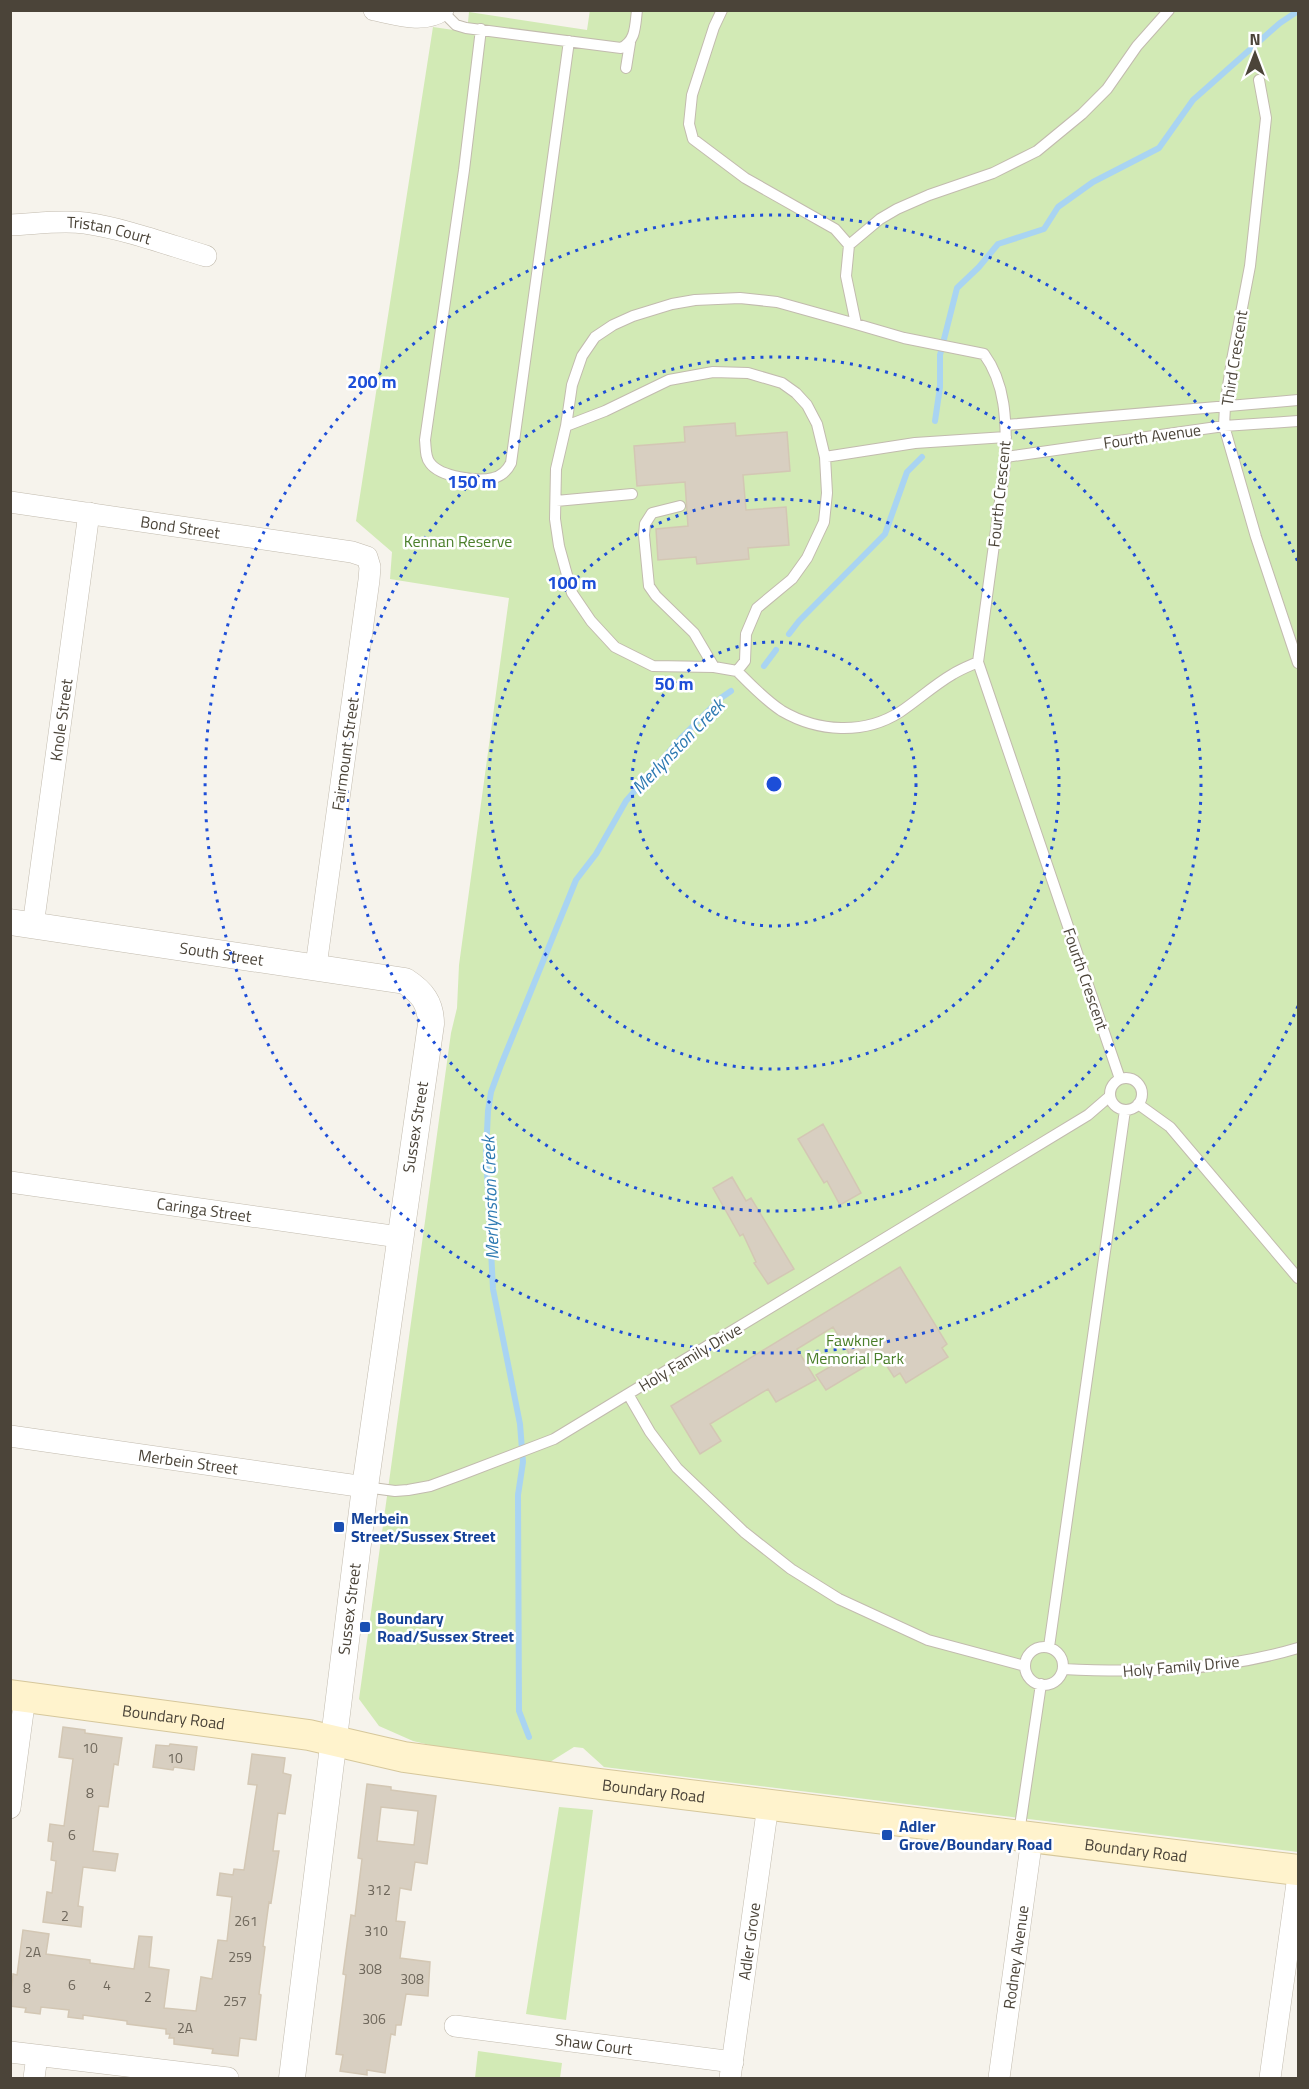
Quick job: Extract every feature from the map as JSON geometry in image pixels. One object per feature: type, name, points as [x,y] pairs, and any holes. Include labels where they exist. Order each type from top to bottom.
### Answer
[{"type":"main road","name":"Boundary Road","points":[[18,1696],[309,1735],[404,1757],[768,1805],[1299,1870]]},
{"type":"street","points":[[374,10],[421,17],[430,17],[442,11]]},
{"type":"street","name":"Tristan Court","points":[[10,225],[53,221],[83,223],[108,227],[206,256]]},
{"type":"street","name":"Bond Street","points":[[10,501],[352,552]]},
{"type":"street","name":"Knole Street","points":[[22,924],[89,513]]},
{"type":"street","name":"Fairmount Street","points":[[316,966],[369,580],[370,567],[367,557],[352,552]]},
{"type":"street","name":"South Street","points":[[22,924],[405,981],[417,988],[426,999]]},
{"type":"street","name":"Sussex Street","points":[[292,2079],[365,1487],[431,1024],[431,1011],[426,999]]},
{"type":"street","name":"Caringa Street","points":[[10,1182],[399,1237]]},
{"type":"street","name":"Merbein Street","points":[[10,1436],[365,1487]]},
{"type":"street","points":[[10,1808],[18,1696]]},
{"type":"street","name":"Adler Grove","points":[[732,2070],[768,1805]]},
{"type":"street","name":"Rodney Avenue","points":[[999,2079],[1025,1837]]},
{"type":"street","points":[[1270,2079],[1299,1876]]},
{"type":"street","name":"Shaw Court","points":[[455,2026],[732,2070]]},
{"type":"street","points":[[10,2052],[228,2079]]},
{"type":"street","points":[[34,2079],[37,2056]]},
{"type":"lane","points":[[626,68],[637,10]]},
{"type":"lane","points":[[722,10],[714,27],[692,94],[689,124],[693,139],[745,178],[835,229],[849,244]]},
{"type":"lane","points":[[856,324],[846,276],[849,244],[880,219],[897,210],[929,195],[993,174],[1037,151],[1082,114],[1107,88],[1137,46],[1168,10]]},
{"type":"lane","points":[[442,11],[456,25],[621,48],[630,43]]},
{"type":"lane","points":[[481,29],[461,192],[425,440],[429,462],[446,475],[492,479],[507,471],[511,463],[569,41]]},
{"type":"lane","name":"Third Crescent","points":[[1259,80],[1266,118],[1250,266],[1225,406],[1224,426],[1256,537],[1299,663]]},
{"type":"lane","name":"Fourth Crescent","points":[[737,671],[714,667],[653,666],[615,647],[591,621],[572,593],[559,546],[555,519],[556,470],[572,386],[582,356],[595,338],[613,325],[633,316],[672,304],[695,300],[740,298],[777,302],[904,338],[984,354],[993,366],[1000,385],[1006,431],[1006,458],[978,662],[1120,1079]]},
{"type":"lane","points":[[566,426],[605,411],[669,380],[713,372],[747,373],[782,383],[802,399],[817,424],[825,457],[827,494],[824,522],[807,558],[792,579],[757,608],[746,634],[745,661],[737,671],[782,711],[811,725],[843,728],[866,726],[898,713],[952,674],[978,662]]},
{"type":"lane","name":"Fourth Avenue","points":[[825,457],[1006,431],[1225,406],[1299,400]]},
{"type":"lane","name":"Fourth Avenue","points":[[1006,458],[1224,426],[1299,421]]},
{"type":"lane","points":[[556,501],[632,494]]},
{"type":"lane","points":[[680,506],[652,513],[645,524],[649,586],[656,596],[694,633],[714,667]]},
{"type":"lane","points":[[1130,1078],[1138,1084],[1142,1093],[1138,1104],[1125,1110],[1117,1107],[1110,1096],[1112,1086],[1120,1079],[1130,1078]]},
{"type":"lane","name":"Holy Family Drive","points":[[1025,1666],[928,1640],[839,1599],[791,1569],[744,1532],[677,1468],[650,1432],[628,1394],[1078,1121],[1110,1096]]},
{"type":"lane","points":[[1138,1104],[1170,1127],[1299,1278]]},
{"type":"lane","points":[[1049,1647],[1125,1110]]},
{"type":"lane","points":[[365,1487],[408,1490],[430,1486],[536,1448],[628,1394]]},
{"type":"lane","points":[[1049,1647],[1058,1653],[1063,1669],[1052,1683],[1041,1684],[1032,1680],[1025,1666],[1032,1651],[1049,1647]]},
{"type":"lane","name":"Holy Family Drive","points":[[1063,1669],[1116,1672],[1182,1670],[1222,1665],[1299,1648]]},
{"type":"lane","points":[[1025,1837],[1041,1684]]},
{"type":"green space","name":"Fawkner Memorial Park","points":[[590,10],[1298,11],[1298,1852],[604,1767],[583,1748],[574,1747],[550,1762],[434,1746],[413,1741],[379,1726],[359,1699],[451,1033],[457,1008],[459,965],[509,598],[390,579],[392,552],[356,521],[433,27],[467,32],[469,12],[587,30]]},
{"type":"green space","points":[[559,1807],[593,1810],[566,2020],[526,2014]]},
{"type":"green space","points":[[478,2051],[562,2063],[560,2078],[475,2078]]},
{"type":"building","points":[[735,423],[736,436],[787,432],[790,471],[743,475],[746,510],[786,507],[789,545],[748,548],[749,559],[697,564],[696,557],[658,560],[656,529],[688,526],[685,482],[637,486],[634,446],[685,442],[684,427]]},
{"type":"building","points":[[823,1124],[861,1193],[840,1205],[827,1181],[824,1183],[798,1139]]},
{"type":"building","points":[[732,1177],[746,1201],[751,1198],[794,1269],[768,1284],[754,1263],[756,1262],[743,1234],[740,1236],[713,1188]]},
{"type":"building","points":[[900,1267],[947,1344],[942,1348],[948,1357],[906,1383],[900,1373],[894,1377],[881,1357],[826,1390],[816,1375],[850,1355],[833,1327],[797,1349],[816,1380],[776,1402],[768,1389],[710,1424],[721,1441],[700,1454],[671,1406]]},
{"type":"building","points":[[63,1727],[85,1730],[85,1733],[122,1738],[118,1765],[114,1764],[108,1807],[99,1806],[93,1851],[118,1854],[115,1871],[83,1867],[78,1906],[83,1907],[81,1927],[43,1922],[47,1892],[52,1893],[56,1861],[51,1860],[53,1842],[48,1841],[50,1824],[64,1826],[73,1759],[59,1757]]},
{"type":"building","points":[[170,1744],[197,1747],[194,1770],[153,1767],[156,1745],[169,1746]]},
{"type":"building","points":[[252,1754],[285,1758],[283,1773],[291,1775],[285,1814],[278,1813],[273,1851],[279,1851],[263,1946],[265,1947],[256,2040],[240,2038],[238,2056],[212,2053],[213,2049],[174,2044],[174,2038],[169,2038],[170,2034],[166,2034],[166,2029],[83,2015],[83,2019],[68,2017],[69,2010],[41,2007],[40,2014],[25,2012],[26,2008],[10,2006],[13,1974],[17,1975],[23,1930],[49,1934],[46,1954],[134,1969],[139,1936],[152,1937],[149,1967],[169,1970],[164,2008],[196,2011],[201,1977],[212,1979],[218,1940],[227,1941],[232,1897],[217,1895],[220,1873],[233,1875],[234,1869],[244,1870],[257,1785],[248,1784]]},
{"type":"building","points":[[367,1784],[436,1796],[427,1864],[415,1862],[411,1890],[400,1888],[396,1921],[405,1922],[400,1958],[430,1962],[428,1996],[406,1994],[401,2025],[396,2025],[395,2035],[391,2034],[385,2073],[367,2070],[367,2075],[340,2071],[343,2055],[336,2054],[346,1975],[343,1974],[351,1915],[355,1916],[362,1859],[358,1858]],"holes":[[[381,1807],[418,1811],[414,1845],[377,1841]]]},
{"type":"waterway","name":"Merlynston Creek","points":[[935,421],[940,387],[940,355],[957,288],[998,244],[1044,229],[1058,207],[1093,182],[1159,148],[1193,100],[1280,23],[1298,11]]},
{"type":"waterway","name":"Merlynston Creek","points":[[789,634],[885,534],[907,472],[922,457]]},
{"type":"waterway","name":"Merlynston Creek","points":[[764,666],[776,650]]},
{"type":"waterway","name":"Merlynston Creek","points":[[529,1737],[519,1711],[518,1495],[523,1462],[520,1424],[493,1289],[486,1153],[491,1092],[576,880],[596,854],[626,801],[682,737],[731,691]]},
{"type":"place","name":"Merbein Street/Sussex Street","points":[[339,1527]]},
{"type":"place","name":"Boundary Road/Sussex Street","points":[[365,1627]]},
{"type":"place","name":"Adler Grove/Boundary Road","points":[[887,1835]]},
{"type":"park label","name":"Kennan Reserve","points":[[458,541]]}]
